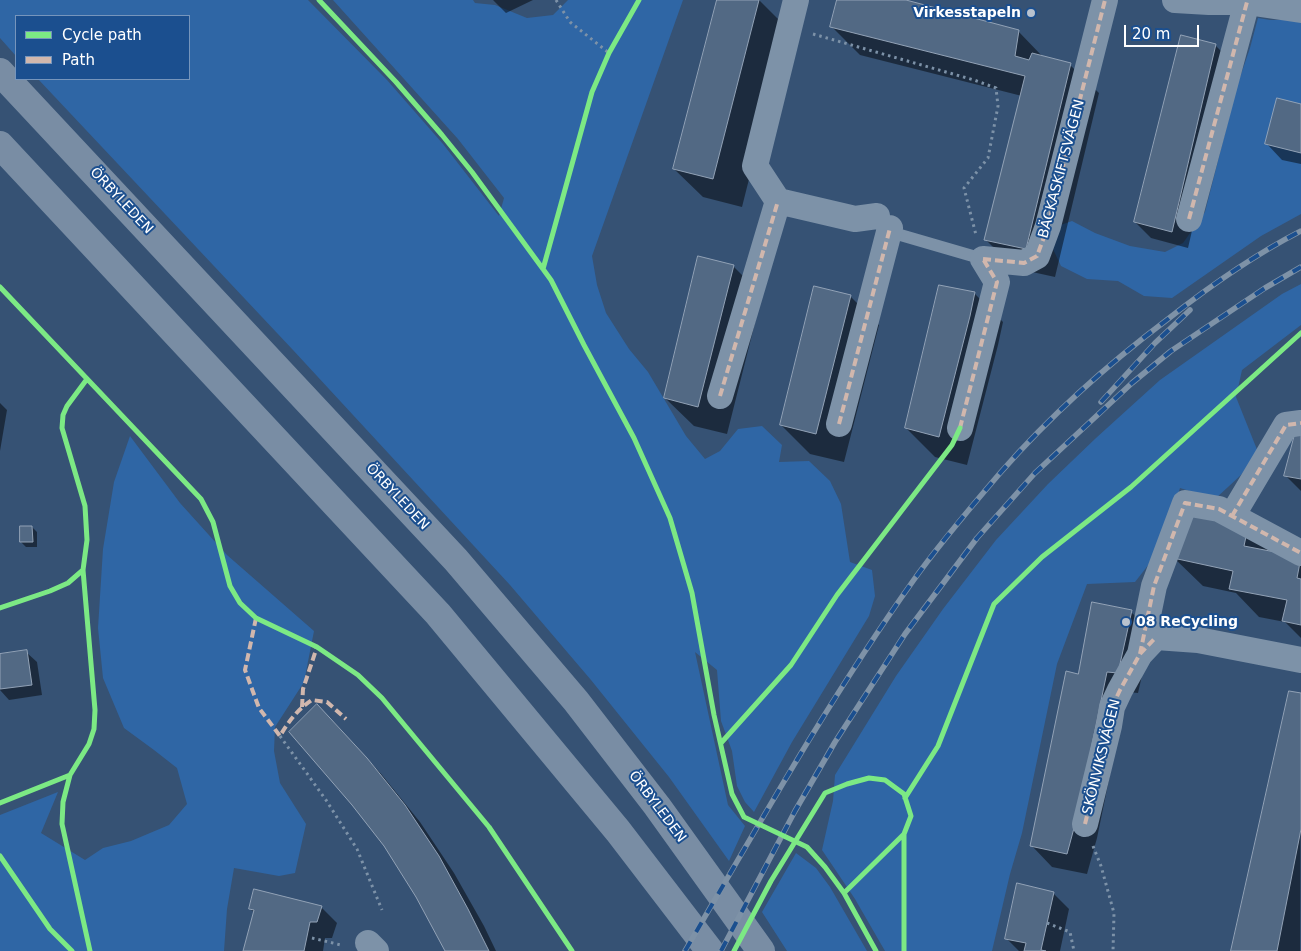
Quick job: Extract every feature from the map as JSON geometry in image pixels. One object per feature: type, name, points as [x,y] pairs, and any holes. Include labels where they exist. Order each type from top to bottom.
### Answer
[{"type":"main road","name":"ÖRBYLEDEN","points":[[0,72],[456,560],[576,701],[657,806],[761,951]]},
{"type":"main road","points":[[0,145],[438,614],[618,831],[710,951]]},
{"type":"street","points":[[796,0],[755,166],[778,200],[855,219],[883,222],[839,424]]},
{"type":"street","name":"BÄCKASKIFTSVÄGEN","points":[[983,259],[1024,263],[1037,256],[1052,208],[1105,0]]},
{"type":"street","points":[[1175,0],[1263,3],[1301,10]]},
{"type":"street","points":[[1189,219],[1263,3]]},
{"type":"street","points":[[720,396],[778,200]]},
{"type":"street","points":[[960,428],[997,282],[983,259]]},
{"type":"street","points":[[1232,516],[1286,425],[1301,423]]},
{"type":"street","name":"SKÖNVIKSVÄGEN","points":[[1140,654],[1154,586],[1184,503],[1218,509],[1301,553]]},
{"type":"street","name":"SKÖNVIKSVÄGEN","points":[[1085,824],[1112,707],[1140,654],[1156,638],[1198,640],[1301,660]]},
{"type":"lane","points":[[883,222],[897,234],[983,259]]},
{"type":"path","points":[[556,0],[570,22],[609,53]]},
{"type":"path","points":[[790,27],[996,88],[998,106],[988,158],[964,188],[983,259]]},
{"type":"path","points":[[606,61],[613,46]]},
{"type":"path","points":[[280,736],[326,800],[357,849],[382,910]]},
{"type":"path","points":[[1047,923],[1070,932],[1074,951]]},
{"type":"path","points":[[312,938],[341,945]]},
{"type":"shaded area","points":[[0,0],[308,0],[387,80],[443,144],[499,216],[504,198],[458,139],[333,0],[473,0],[475,3],[495,5],[527,18],[553,15],[568,0],[683,0],[592,256],[597,285],[606,313],[629,349],[648,372],[686,436],[705,459],[720,451],[738,429],[762,426],[782,445],[779,462],[809,461],[830,481],[841,504],[850,562],[872,570],[875,596],[869,616],[792,742],[754,812],[745,802],[737,786],[732,751],[721,721],[717,670],[695,652],[728,805],[745,826],[729,861],[669,777],[591,680],[510,585],[293,350],[39,80],[190,80],[190,15],[15,15],[15,55],[0,38]]},
{"type":"shaded area","points":[[1258,18],[1301,22],[1301,214],[1261,236],[1172,298],[1144,296],[1118,281],[1087,279],[1061,266],[1052,247],[1055,227],[1072,221],[1095,233],[1130,246],[1165,252],[1183,243],[1205,212],[1237,86]]},
{"type":"shaded area","points":[[1301,284],[1301,325],[1242,370],[1236,397],[1258,452],[1241,475],[1215,499],[1180,488],[1160,550],[1135,582],[1087,584],[1057,664],[1022,833],[1010,874],[992,951],[885,951],[855,899],[822,850],[833,801],[835,775],[896,676],[943,609],[996,540],[1048,484],[1160,380],[1282,294]]},
{"type":"shaded area","points":[[130,436],[180,503],[227,555],[314,631],[304,682],[275,727],[274,751],[280,783],[306,824],[295,873],[279,876],[234,868],[227,909],[224,951],[0,951],[0,815],[58,792],[41,833],[85,860],[103,848],[131,841],[169,825],[187,804],[177,768],[124,728],[103,678],[98,628],[103,549],[114,482]]},
{"type":"shaded area","points":[[796,853],[816,868],[830,887],[867,951],[787,951],[762,912]]},
{"type":"building","points":[[717,0],[759,0],[713,179],[673,169]]},
{"type":"building","points":[[837,0],[906,0],[1019,30],[1015,56],[1029,60],[1032,53],[1071,63],[1026,249],[984,240],[1025,76],[830,27]]},
{"type":"building","points":[[1181,35],[1216,44],[1172,232],[1134,222]]},
{"type":"building","points":[[1277,98],[1301,104],[1301,153],[1265,144]]},
{"type":"building","points":[[698,256],[734,265],[698,407],[664,398]]},
{"type":"building","points":[[939,285],[975,292],[939,437],[905,428]]},
{"type":"building","points":[[814,286],[851,295],[816,434],[780,425]]},
{"type":"building","points":[[1295,434],[1301,435],[1301,479],[1284,476]]},
{"type":"building","points":[[1182,513],[1248,527],[1244,546],[1301,557],[1297,578],[1301,579],[1301,625],[1282,621],[1287,600],[1229,589],[1233,571],[1173,558]]},
{"type":"building","points":[[20,526],[32,526],[33,542],[20,542]]},
{"type":"building","points":[[1092,602],[1132,610],[1118,673],[1107,672],[1077,817],[1067,854],[1030,846],[1066,671],[1078,674]]},
{"type":"building","points":[[27,650],[32,685],[0,689],[0,654]]},
{"type":"building","points":[[1289,691],[1301,693],[1301,829],[1277,951],[1231,951]]},
{"type":"building","points":[[317,704],[367,758],[405,805],[439,856],[489,951],[445,951],[416,897],[384,846],[352,805],[289,732]]},
{"type":"building","points":[[1017,883],[1054,892],[1041,950],[1046,951],[1024,951],[1026,943],[1005,939]]},
{"type":"building","points":[[254,889],[322,906],[317,922],[310,922],[304,951],[243,951],[254,910],[249,909]]},
{"type":"railway","points":[[685,951],[795,763],[852,671],[923,567],[990,485],[1060,410],[1146,336],[1216,283],[1266,250],[1301,231]]},
{"type":"railway","points":[[721,951],[795,811],[835,742],[905,634],[977,538],[1035,473],[1132,383],[1171,351],[1265,288],[1301,267]]},
{"type":"railway","points":[[1101,402],[1155,343],[1190,310]]},
{"type":"marked path","points":[[983,259],[1024,263],[1037,256],[1048,226],[1105,0]]},
{"type":"marked path","points":[[1189,219],[1247,2]]},
{"type":"marked path","points":[[720,396],[778,201]]},
{"type":"marked path","points":[[839,424],[890,228]]},
{"type":"marked path","points":[[960,428],[997,282],[983,259]]},
{"type":"marked path","points":[[1232,516],[1286,425],[1301,423]]},
{"type":"marked path","points":[[1140,654],[1154,586],[1185,503],[1219,509],[1301,553]]},
{"type":"marked path","points":[[256,618],[245,670],[259,708],[280,736],[294,716],[312,700],[327,702],[346,719]]},
{"type":"marked path","points":[[1085,824],[1112,707],[1140,654],[1156,637]]},
{"type":"marked path","points":[[302,707],[303,689],[317,647]]},
{"type":"cycle path","points":[[319,0],[396,82],[442,135],[472,172],[551,280],[634,438],[670,518],[692,593],[714,715],[732,794],[744,817],[807,847],[844,893],[876,951]]},
{"type":"cycle path","points":[[543,269],[592,92],[609,53],[639,0]]},
{"type":"cycle path","points":[[0,287],[201,499],[213,522],[230,586],[240,603],[256,618],[317,647],[358,675],[382,698],[489,827],[572,951]]},
{"type":"cycle path","points":[[905,798],[938,746],[994,604],[1042,557],[1131,487],[1301,333]]},
{"type":"cycle path","points":[[87,379],[67,406],[63,415],[62,428],[85,506],[87,540],[83,570],[95,710],[94,729],[89,744],[70,775],[63,802],[62,824],[90,951]]},
{"type":"cycle path","points":[[721,743],[791,665],[837,595],[952,445],[960,428]]},
{"type":"cycle path","points":[[0,608],[68,583],[83,570]]},
{"type":"cycle path","points":[[0,803],[70,775]]},
{"type":"cycle path","points":[[734,951],[771,881],[825,793],[869,778],[885,780],[904,794],[911,816],[904,834],[844,893]]},
{"type":"cycle path","points":[[904,834],[904,951]]},
{"type":"cycle path","points":[[0,856],[50,929],[72,951]]},
{"type":"place","name":"Virkesstapeln","points":[[1031,13]]},
{"type":"place","name":"08 ReCycling","points":[[1126,622]]}]
